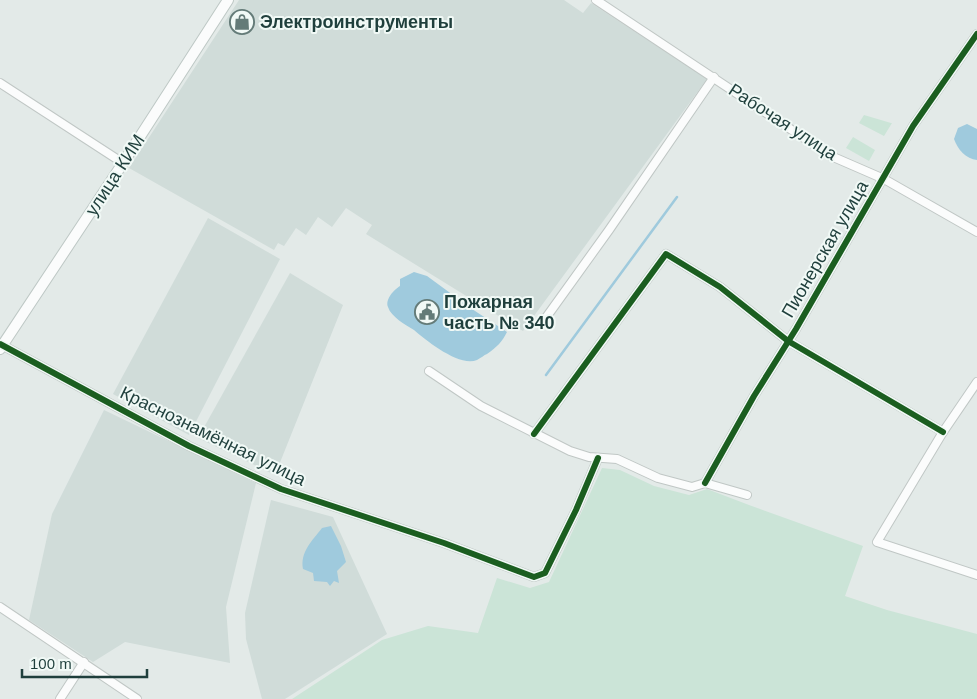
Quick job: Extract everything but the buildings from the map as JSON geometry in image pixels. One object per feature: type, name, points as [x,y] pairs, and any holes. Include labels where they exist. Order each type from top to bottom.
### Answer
[{"type":"main road","name":"улица КИМ","points":[[1,346],[123,164],[228,0]]},
{"type":"street","name":"Рабочая улица","points":[[596,0],[831,156],[884,179],[977,232]]},
{"type":"street","name":"Пионерская улица","points":[[705,483],[754,396],[884,179],[913,126],[977,34]]},
{"type":"street","points":[[545,319],[609,230],[714,77]]},
{"type":"street","points":[[0,83],[123,164]]},
{"type":"street","points":[[534,434],[666,254],[720,287],[788,341],[943,432]]},
{"type":"street","name":"Краснознамённая улица","points":[[1,346],[189,446],[281,489],[444,544],[534,577],[545,573],[576,510],[598,458]]},
{"type":"street","points":[[429,371],[481,406],[570,452],[598,458],[617,459],[658,478],[692,487],[705,483],[747,495]]},
{"type":"street","points":[[977,382],[943,432],[877,542],[977,575]]},
{"type":"street","points":[[0,607],[137,699]]},
{"type":"street","points":[[60,699],[84,662]]},
{"type":"shaded area","points":[[239,0],[564,0],[583,13],[591,3],[707,79],[523,331],[366,234],[372,225],[346,208],[332,227],[318,217],[306,235],[296,228],[284,246],[278,243],[274,250],[129,168]]},
{"type":"shaded area","points":[[208,218],[280,259],[189,435],[113,394]]},
{"type":"shaded area","points":[[290,273],[343,305],[275,475],[198,438]]},
{"type":"shaded area","points":[[104,410],[256,483],[226,607],[230,663],[125,642],[93,662],[29,620],[52,514]]},
{"type":"shaded area","points":[[271,500],[333,517],[387,634],[285,699],[262,699],[246,639],[245,613]]},
{"type":"green space","points":[[864,115],[892,123],[884,136],[859,123]]},
{"type":"green space","points":[[853,137],[875,150],[869,161],[846,148]]},
{"type":"green space","points":[[602,468],[620,470],[654,486],[689,495],[707,489],[863,546],[845,596],[887,610],[977,634],[977,699],[292,699],[382,640],[428,626],[478,633],[497,578],[530,588],[549,582]]},
{"type":"water","points":[[967,124],[977,129],[977,160],[969,158],[963,153],[954,139],[958,128]]},
{"type":"water","points":[[414,272],[427,276],[507,332],[501,342],[477,360],[461,360],[444,352],[399,320],[392,314],[387,304],[393,292],[400,286],[400,279]]},
{"type":"water","points":[[331,526],[341,546],[346,562],[337,571],[339,583],[334,581],[330,586],[327,582],[314,581],[313,573],[303,569],[303,557],[322,528]]},
{"type":"waterway","points":[[546,375],[677,197]]},
{"type":"cycle path","points":[[705,483],[913,126],[977,34]]},
{"type":"cycle path","points":[[534,434],[666,254],[720,287],[788,341],[943,432]]},
{"type":"cycle path","points":[[0,344],[189,446],[281,489],[444,543],[534,577],[545,573],[576,510],[598,458]]},
{"type":"place","name":"Электроинструменты","points":[[242,22]]},
{"type":"place","name":"Пожарная часть № 340","points":[[427,312]]}]
